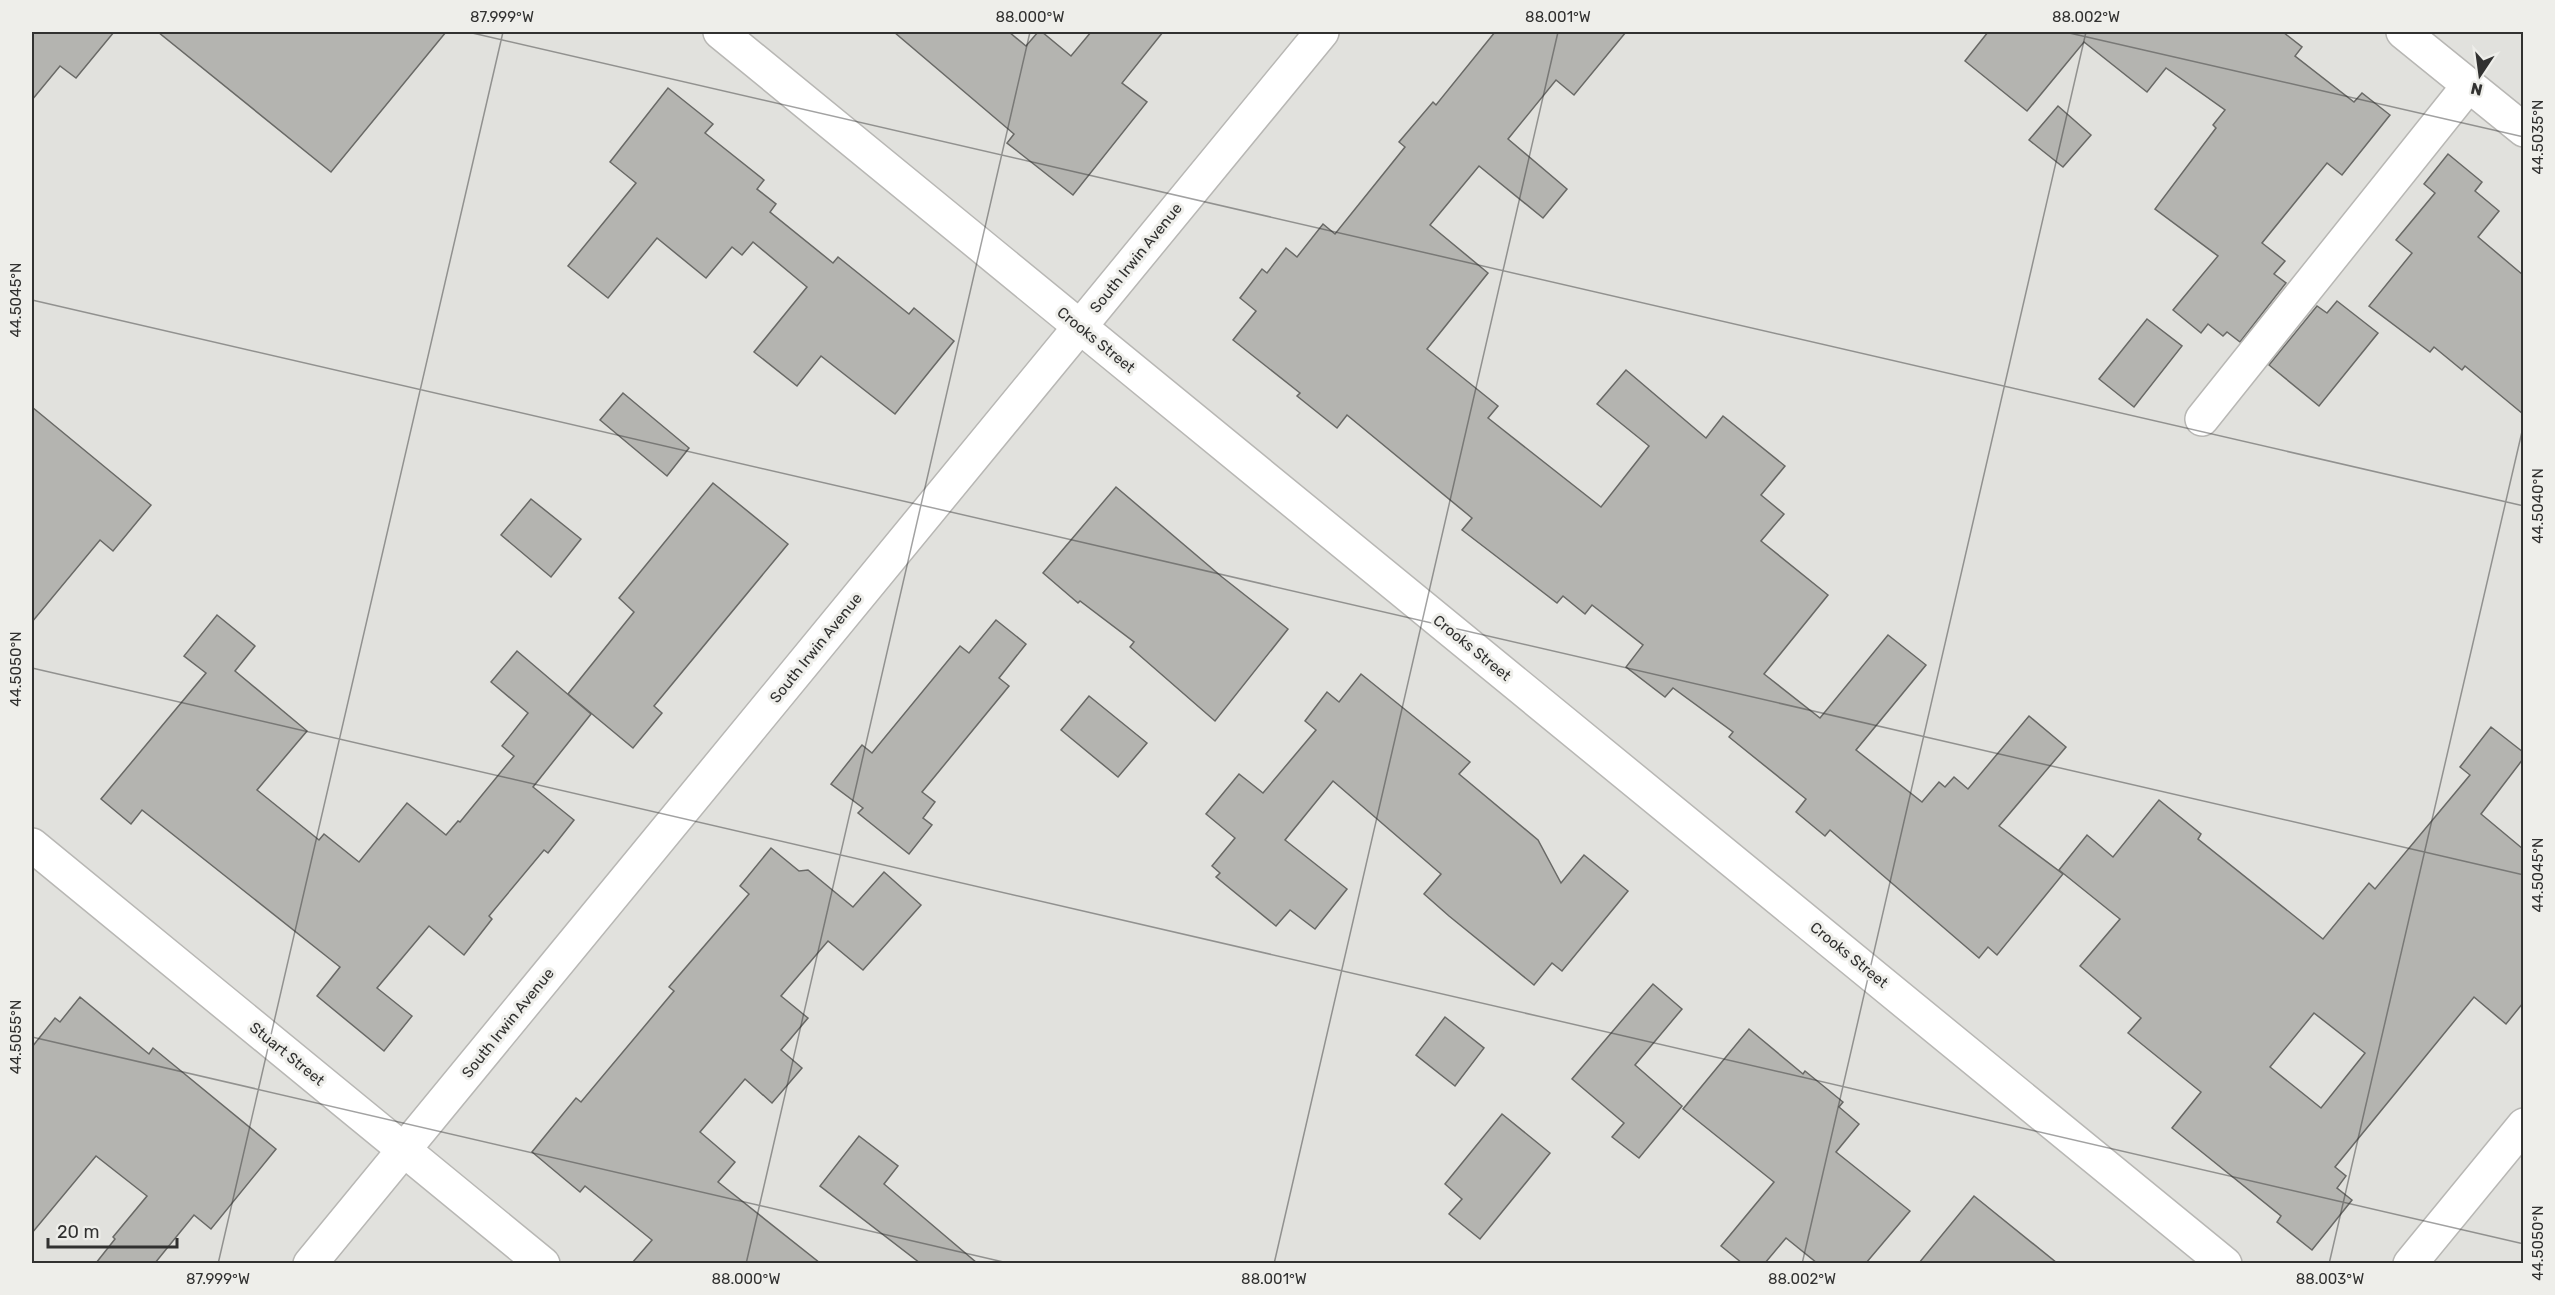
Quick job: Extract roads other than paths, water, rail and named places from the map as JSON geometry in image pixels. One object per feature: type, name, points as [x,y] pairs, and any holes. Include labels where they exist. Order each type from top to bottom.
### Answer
[{"type":"street","name":"Crooks Street","points":[[720,32],[2225,1263]]},
{"type":"street","name":"South Irwin Avenue","points":[[310,1263],[1322,32]]},
{"type":"street","points":[[2403,32],[2523,130]]},
{"type":"street","points":[[2202,419],[2469,85]]},
{"type":"street","name":"Stuart Street","points":[[32,845],[543,1263]]},
{"type":"street","points":[[2410,1263],[2523,1125]]}]
